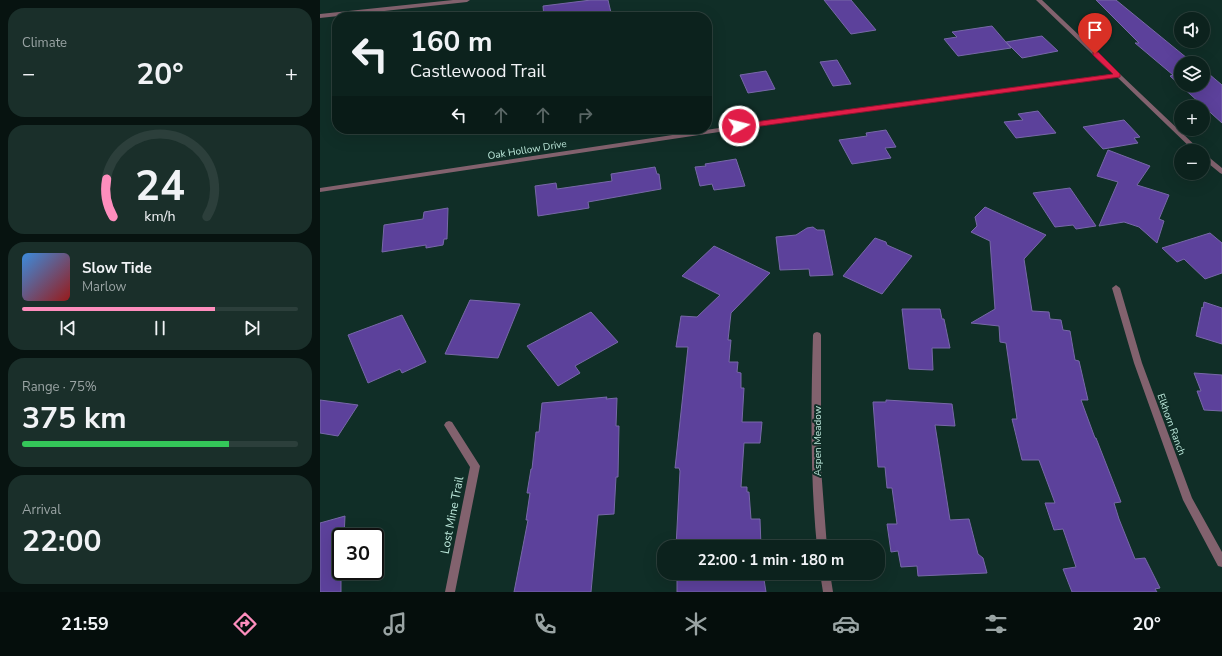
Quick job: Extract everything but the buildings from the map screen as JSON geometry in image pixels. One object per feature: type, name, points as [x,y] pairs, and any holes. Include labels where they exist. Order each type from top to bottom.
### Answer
[{"type":"street","points":[[357,12],[467,0]]},
{"type":"street","points":[[1039,0],[1191,144]]},
{"type":"street","points":[[320,16],[332,15]]},
{"type":"street","name":"Oak Hollow Drive","points":[[712,130],[1118,75]]},
{"type":"street","name":"Oak Hollow Drive","points":[[320,190],[687,134]]},
{"type":"street","points":[[1210,161],[1222,172]]},
{"type":"street","name":"Elkhorn Ranch","points":[[1116,288],[1138,363],[1188,500],[1222,562]]},
{"type":"street","name":"Aspen Meadow","points":[[817,335],[816,459],[821,540]]},
{"type":"street","name":"Lost Mine Trail","points":[[449,425],[475,466],[450,592]]},
{"type":"street","points":[[826,580],[828,592]]},
{"type":"route","points":[[739,126],[1118,75],[1095,54]]}]
